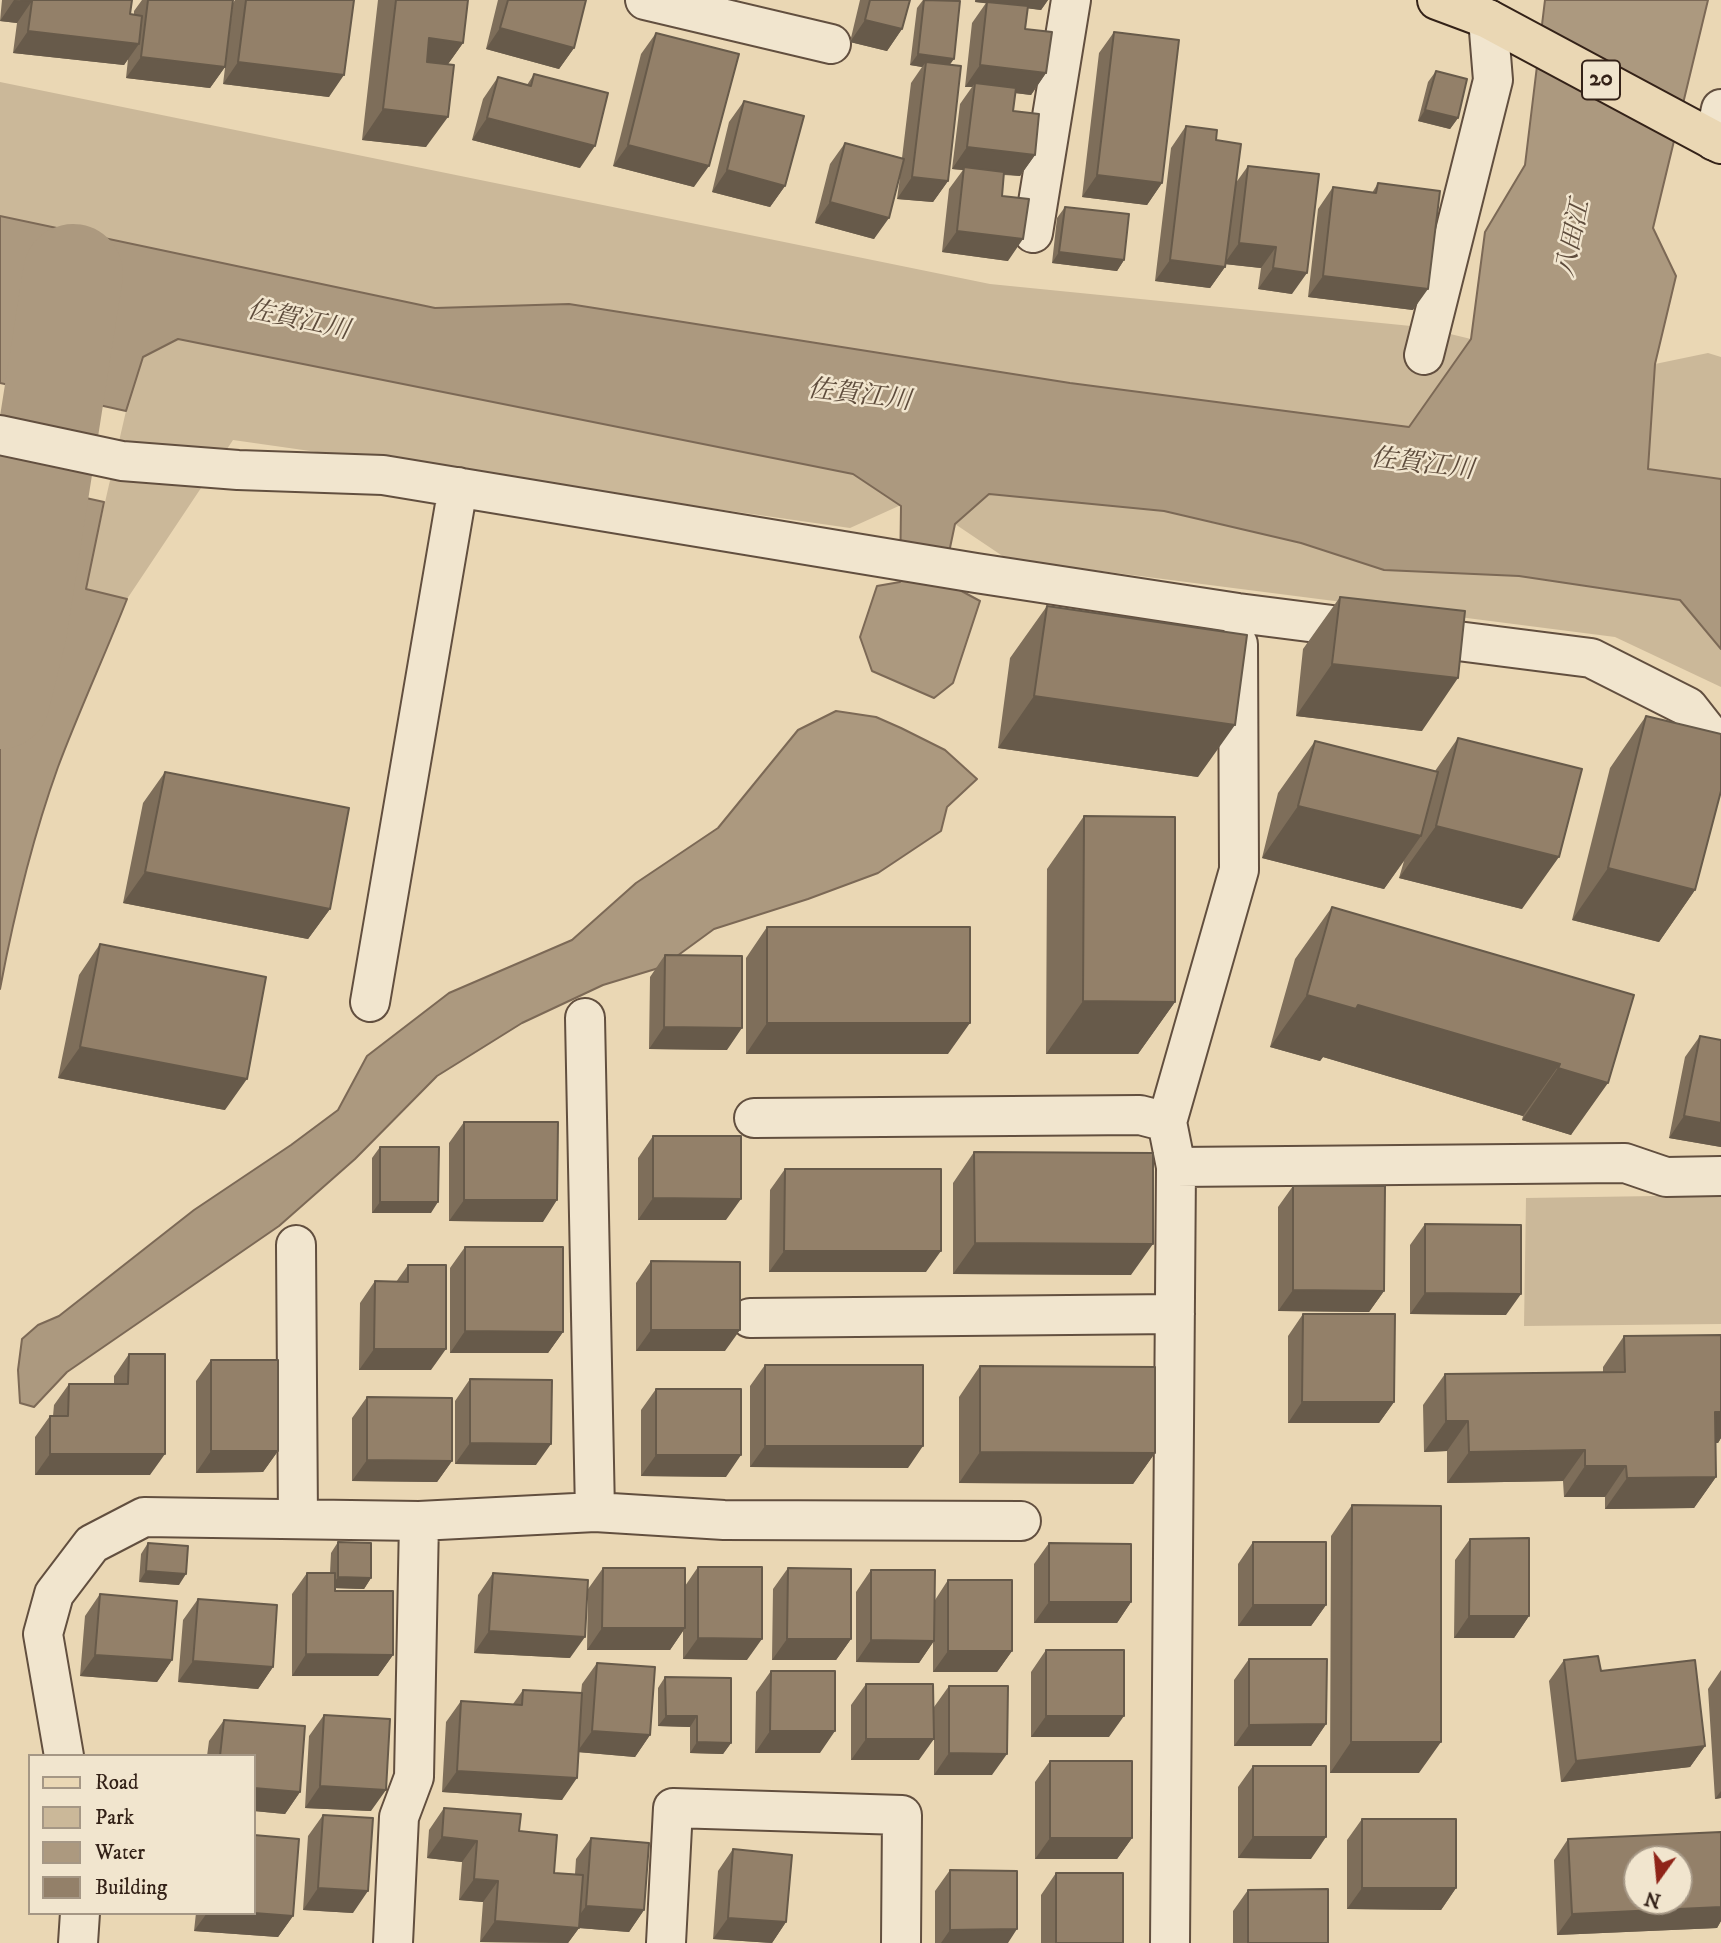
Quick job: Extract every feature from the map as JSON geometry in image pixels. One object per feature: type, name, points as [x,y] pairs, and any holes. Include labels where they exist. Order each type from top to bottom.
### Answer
[{"type":"main road","name":"20","points":[[1437,0],[1488,19],[1719,131]]},
{"type":"street","points":[[645,0],[831,44]]},
{"type":"street","points":[[1033,233],[1071,0]]},
{"type":"street","points":[[1424,355],[1493,80],[1488,19]]},
{"type":"street","points":[[0,435],[122,461],[238,470],[383,475],[976,573],[1238,613],[1591,658],[1688,707],[1721,749]]},
{"type":"street","points":[[370,1002],[458,487]]},
{"type":"street","points":[[1170,1943],[1177,1167],[1167,1122],[1239,870],[1238,613]]},
{"type":"street","points":[[585,1018],[595,1512]]},
{"type":"street","points":[[754,1118],[1140,1115],[1167,1122]]},
{"type":"street","points":[[1177,1167],[1625,1163],[1666,1177],[1721,1176]]},
{"type":"street","points":[[296,1245],[298,1519]]},
{"type":"street","points":[[750,1318],[1175,1314]]},
{"type":"street","points":[[64,1754],[43,1634],[54,1594],[92,1544],[144,1517],[419,1521],[595,1512],[724,1520],[1021,1521]]},
{"type":"street","points":[[393,1943],[399,1817],[414,1777],[419,1521]]},
{"type":"street","points":[[666,1943],[673,1808],[902,1815],[901,1943]]},
{"type":"street","points":[[78,1943],[80,1915]]},
{"type":"green space","points":[[0,82],[990,284],[1421,327],[1471,339],[1409,427],[1070,383],[569,304],[435,308],[0,216]]},
{"type":"green space","points":[[178,339],[853,474],[901,505],[850,528],[233,440],[127,599],[85,589],[126,411],[143,357]]},
{"type":"green space","points":[[1708,353],[1721,357],[1721,479],[1647,470],[1655,364]]},
{"type":"green space","points":[[989,494],[1164,511],[1301,543],[1384,570],[1519,576],[1680,600],[1721,649],[1721,687],[1615,637],[1007,559],[955,524]]},
{"type":"green space","points":[[1721,1195],[1721,1324],[1524,1326],[1526,1198]]},
{"type":"water","points":[[1545,0],[1708,0],[1653,228],[1676,276],[1655,364],[1648,469],[1721,479],[1721,649],[1680,600],[1519,576],[1384,570],[1301,543],[1164,511],[989,494],[955,524],[943,581],[980,601],[953,683],[934,698],[872,671],[860,637],[877,586],[900,582],[901,506],[853,474],[178,339],[143,357],[126,411],[0,383],[0,216],[435,308],[569,304],[1070,383],[1409,427],[1471,339],[1485,232],[1525,165]]},
{"type":"water","points":[[0,479],[104,502],[86,589],[127,599],[49,794],[24,877],[0,989]]},
{"type":"water","points":[[836,711],[876,717],[901,728],[945,750],[977,779],[947,807],[941,831],[878,873],[714,929],[662,967],[603,985],[522,1023],[437,1076],[355,1159],[279,1226],[67,1372],[34,1407],[20,1403],[18,1370],[22,1339],[38,1325],[59,1316],[194,1210],[338,1110],[367,1056],[449,993],[572,940],[636,883],[718,828],[798,730]]},
{"type":"building","points":[[21,0],[132,0],[130,14],[142,16],[139,44],[28,31],[32,1]]},
{"type":"building","points":[[148,0],[233,0],[225,67],[141,57]]},
{"type":"building","points":[[246,0],[354,0],[344,75],[238,62]]},
{"type":"building","points":[[396,0],[468,0],[463,43],[429,38],[427,62],[454,65],[448,117],[383,109]]},
{"type":"building","points":[[508,0],[586,0],[574,48],[500,28]]},
{"type":"building","points":[[870,0],[910,0],[902,29],[865,20]]},
{"type":"building","points":[[924,0],[960,1],[954,59],[918,54]]},
{"type":"building","points":[[987,2],[1028,6],[1025,29],[1052,32],[1046,73],[980,65]]},
{"type":"building","points":[[1114,32],[1179,40],[1162,183],[1097,175]]},
{"type":"building","points":[[656,33],[739,54],[709,166],[628,145]]},
{"type":"building","points":[[926,62],[961,66],[948,181],[912,177]]},
{"type":"building","points":[[1436,71],[1467,79],[1458,118],[1425,110]]},
{"type":"building","points":[[534,74],[608,93],[595,146],[487,118],[498,77],[531,86]]},
{"type":"building","points":[[975,83],[1016,88],[1013,111],[1039,114],[1035,155],[967,147]]},
{"type":"building","points":[[744,101],[804,116],[785,186],[727,170]]},
{"type":"building","points":[[1186,126],[1217,130],[1216,140],[1241,144],[1225,267],[1170,260]]},
{"type":"building","points":[[845,143],[904,159],[889,218],[830,202]]},
{"type":"building","points":[[1248,166],[1319,174],[1307,273],[1273,268],[1276,247],[1239,243]]},
{"type":"building","points":[[964,167],[1004,172],[1002,196],[1029,199],[1023,239],[957,231]]},
{"type":"building","points":[[1378,183],[1440,191],[1428,289],[1323,276],[1333,187],[1376,193]]},
{"type":"building","points":[[1065,207],[1129,214],[1124,260],[1059,252]]},
{"type":"building","points":[[1340,597],[1465,611],[1458,678],[1332,664]]},
{"type":"building","points":[[1047,606],[1247,635],[1235,725],[1034,696]]},
{"type":"building","points":[[1646,716],[1721,734],[1721,791],[1695,890],[1608,868]]},
{"type":"building","points":[[1458,738],[1582,769],[1559,857],[1436,826]]},
{"type":"building","points":[[1315,741],[1438,772],[1421,836],[1298,806]]},
{"type":"building","points":[[165,772],[349,808],[330,909],[145,872]]},
{"type":"building","points":[[1084,816],[1175,817],[1175,1002],[1083,1001]]},
{"type":"building","points":[[1332,907],[1634,995],[1608,1083],[1558,1068],[1560,1064],[1358,1005],[1356,1009],[1307,995]]},
{"type":"building","points":[[767,927],[970,927],[970,1023],[767,1023]]},
{"type":"building","points":[[100,944],[266,977],[247,1079],[80,1047]]},
{"type":"building","points":[[665,955],[742,956],[742,1028],[664,1027]]},
{"type":"building","points":[[1700,1036],[1721,1040],[1721,1123],[1684,1116]]},
{"type":"building","points":[[464,1122],[558,1122],[557,1200],[464,1200]]},
{"type":"building","points":[[653,1136],[741,1136],[741,1199],[653,1198]]},
{"type":"building","points":[[380,1147],[439,1147],[438,1202],[380,1202]]},
{"type":"building","points":[[974,1152],[1153,1153],[1153,1244],[975,1243]]},
{"type":"building","points":[[785,1169],[941,1169],[941,1251],[784,1251]]},
{"type":"building","points":[[1293,1186],[1385,1186],[1384,1291],[1293,1290]]},
{"type":"building","points":[[1425,1224],[1521,1225],[1521,1294],[1425,1293]]},
{"type":"building","points":[[465,1247],[563,1247],[563,1332],[465,1331]]},
{"type":"building","points":[[651,1261],[740,1262],[740,1330],[651,1330]]},
{"type":"building","points":[[408,1265],[446,1265],[446,1349],[374,1349],[375,1281],[408,1282]]},
{"type":"building","points":[[1303,1314],[1395,1314],[1394,1402],[1302,1402]]},
{"type":"building","points":[[1721,1335],[1721,1412],[1715,1412],[1716,1477],[1627,1478],[1626,1466],[1585,1466],[1585,1450],[1469,1452],[1468,1421],[1446,1421],[1445,1374],[1625,1372],[1624,1336]]},
{"type":"building","points":[[129,1354],[165,1354],[165,1454],[50,1454],[50,1416],[68,1416],[69,1384],[128,1384]]},
{"type":"building","points":[[211,1360],[278,1360],[278,1451],[211,1451]]},
{"type":"building","points":[[765,1365],[923,1365],[923,1446],[765,1446]]},
{"type":"building","points":[[980,1366],[1155,1367],[1155,1453],[980,1452]]},
{"type":"building","points":[[470,1379],[552,1380],[551,1444],[470,1443]]},
{"type":"building","points":[[656,1389],[741,1389],[741,1455],[656,1455]]},
{"type":"building","points":[[367,1397],[452,1398],[452,1461],[367,1460]]},
{"type":"building","points":[[1352,1505],[1441,1506],[1441,1742],[1351,1742]]},
{"type":"building","points":[[1529,1538],[1529,1616],[1469,1616],[1470,1539]]},
{"type":"building","points":[[338,1542],[371,1543],[371,1578],[338,1577]]},
{"type":"building","points":[[1253,1542],[1326,1542],[1326,1605],[1253,1605]]},
{"type":"building","points":[[148,1543],[188,1546],[186,1574],[146,1571]]},
{"type":"building","points":[[1049,1543],[1131,1544],[1131,1602],[1049,1602]]},
{"type":"building","points":[[698,1567],[762,1567],[762,1639],[698,1638]]},
{"type":"building","points":[[603,1568],[685,1568],[685,1628],[602,1628]]},
{"type":"building","points":[[788,1568],[851,1569],[851,1639],[787,1639]]},
{"type":"building","points":[[871,1570],[935,1570],[934,1641],[871,1640]]},
{"type":"building","points":[[307,1573],[335,1573],[335,1591],[393,1591],[393,1655],[306,1654]]},
{"type":"building","points":[[493,1573],[588,1580],[585,1637],[489,1631]]},
{"type":"building","points":[[948,1580],[1012,1580],[1012,1651],[948,1651]]},
{"type":"building","points":[[100,1594],[177,1601],[172,1660],[95,1655]]},
{"type":"building","points":[[198,1599],[277,1605],[273,1667],[193,1661]]},
{"type":"building","points":[[1046,1650],[1124,1650],[1124,1716],[1046,1716]]},
{"type":"building","points":[[1598,1656],[1601,1671],[1695,1660],[1705,1746],[1576,1761],[1564,1660]]},
{"type":"building","points":[[1249,1659],[1327,1659],[1326,1724],[1249,1725]]},
{"type":"building","points":[[597,1663],[655,1667],[650,1735],[592,1731]]},
{"type":"building","points":[[771,1671],[835,1671],[835,1731],[770,1731]]},
{"type":"building","points":[[665,1677],[731,1678],[731,1743],[697,1742],[697,1716],[666,1716]]},
{"type":"building","points":[[866,1684],[933,1684],[934,1739],[866,1739]]},
{"type":"building","points":[[949,1686],[1008,1686],[1007,1754],[949,1753]]},
{"type":"building","points":[[523,1690],[582,1693],[577,1778],[457,1771],[461,1701],[522,1705]]},
{"type":"building","points":[[324,1715],[390,1719],[386,1790],[320,1786]]},
{"type":"building","points":[[224,1720],[305,1726],[300,1792],[256,1788],[256,1754],[220,1754]]},
{"type":"building","points":[[1050,1761],[1132,1761],[1132,1838],[1050,1838]]},
{"type":"building","points":[[1253,1766],[1326,1766],[1326,1837],[1253,1837]]},
{"type":"building","points":[[444,1808],[521,1814],[519,1831],[557,1835],[554,1873],[583,1875],[579,1928],[495,1921],[498,1881],[474,1879],[477,1841],[442,1837]]},
{"type":"building","points":[[323,1815],[373,1818],[368,1891],[318,1888]]},
{"type":"building","points":[[1362,1819],[1456,1819],[1456,1888],[1362,1888]]},
{"type":"building","points":[[1721,1832],[1721,1907],[1693,1908],[1693,1845],[1623,1845],[1623,1912],[1572,1914],[1568,1839]]},
{"type":"building","points":[[256,1835],[299,1839],[293,1916],[256,1913]]},
{"type":"building","points":[[591,1838],[649,1843],[644,1910],[586,1906]]},
{"type":"building","points":[[733,1849],[792,1855],[786,1922],[728,1918]]},
{"type":"building","points":[[950,1870],[1017,1871],[1017,1929],[950,1930]]},
{"type":"building","points":[[1056,1873],[1123,1873],[1123,1943],[1056,1943]]},
{"type":"building","points":[[1328,1889],[1328,1943],[1248,1943],[1248,1890]]},
{"type":"waterway","points":[[0,699],[17,630],[73,274]]},
{"type":"water label","name":"八田江","points":[[1575,239]]},
{"type":"water label","name":"佐賀江川","points":[[298,322]]},
{"type":"water label","name":"佐賀江川","points":[[859,397]]},
{"type":"water label","name":"佐賀江川","points":[[1422,466]]}]
